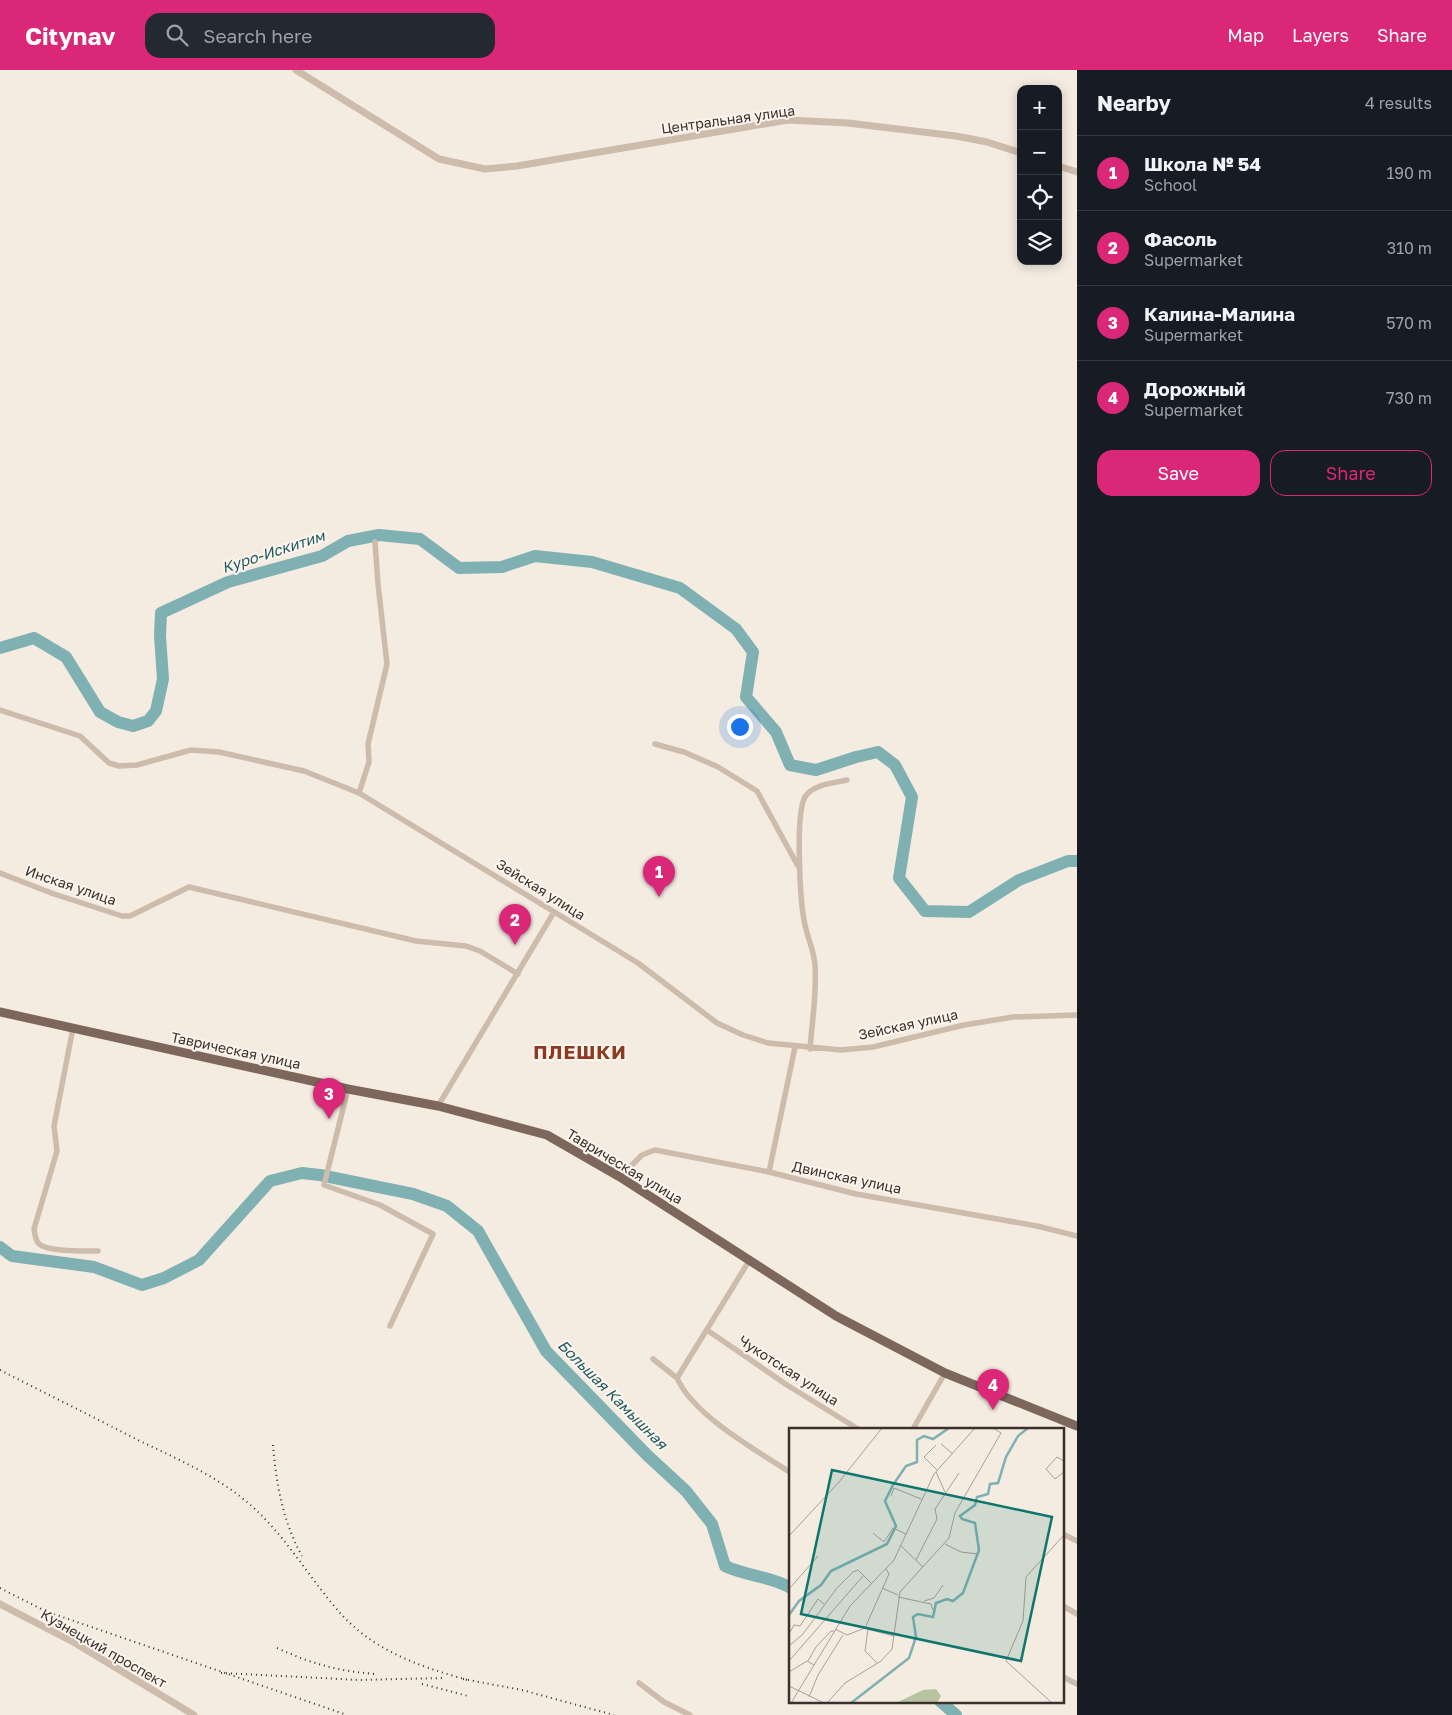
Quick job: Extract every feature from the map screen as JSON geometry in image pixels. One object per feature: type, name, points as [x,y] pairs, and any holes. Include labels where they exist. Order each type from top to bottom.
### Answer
[{"type":"main road","name":"Таврическая улица","points":[[0,1012],[348,1089],[438,1106],[547,1135],[620,1177],[836,1316],[945,1373],[1077,1426]]},
{"type":"street","name":"Центральная улица","points":[[296,70],[440,159],[485,169],[517,166],[788,120],[848,123],[956,136],[987,142],[1017,152]]},
{"type":"street","points":[[1062,167],[1077,172]]},
{"type":"street","points":[[359,793],[369,762],[368,744],[388,664],[375,542]]},
{"type":"street","name":"Зейская улица","points":[[0,710],[80,736],[109,763],[119,766],[137,765],[191,750],[219,752],[304,771],[359,793],[638,963],[717,1023],[743,1035],[768,1043],[810,1049],[841,1050],[873,1047],[964,1025],[1013,1017],[1077,1015]]},
{"type":"street","points":[[655,744],[693,756],[758,791],[798,866]]},
{"type":"street","points":[[810,1049],[816,967],[813,947],[805,926],[798,866],[806,796],[818,787],[847,780]]},
{"type":"street","name":"Инская улица","points":[[0,874],[122,916],[130,916],[188,886],[416,941],[466,946],[480,950],[518,974]]},
{"type":"street","points":[[438,1106],[554,912]]},
{"type":"street","points":[[73,1028],[54,1126],[57,1151],[34,1229],[35,1239],[39,1244],[49,1248],[98,1251]]},
{"type":"street","points":[[769,1172],[795,1047]]},
{"type":"street","points":[[348,1089],[323,1181],[324,1185],[380,1205],[434,1234],[390,1326]]},
{"type":"street","name":"Двинская улица","points":[[620,1177],[642,1155],[655,1150],[769,1172],[856,1194],[1036,1226],[1063,1234],[1076,1233]]},
{"type":"street","points":[[677,1378],[749,1261]]},
{"type":"street","name":"Чукотская улица","points":[[707,1330],[854,1428]]},
{"type":"street","points":[[652,1359],[677,1378],[686,1394],[697,1407],[739,1439],[789,1472]]},
{"type":"street","points":[[914,1428],[945,1373]]},
{"type":"street","points":[[1064,1534],[1077,1541]]},
{"type":"street","name":"Кузнецкий проспект","points":[[0,1604],[75,1642],[194,1715]]},
{"type":"street","points":[[1064,1607],[1077,1614]]},
{"type":"street","points":[[1064,1677],[1077,1684]]},
{"type":"street","points":[[639,1683],[664,1702],[690,1715]]},
{"type":"waterway","name":"Куро-Искитим","points":[[0,648],[34,638],[66,657],[100,712],[118,722],[133,726],[148,721],[156,711],[163,679],[160,636],[161,613],[228,582],[322,556],[348,541],[379,535],[420,539],[459,568],[502,567],[535,556],[592,562],[680,588],[736,629],[753,652],[746,697],[776,732],[790,765],[816,770],[878,752],[895,765],[912,797],[899,878],[925,911],[969,912],[1019,880],[1068,861],[1077,861]]},
{"type":"waterway","name":"Большая Камышная","points":[[0,1247],[12,1256],[94,1267],[142,1285],[164,1278],[199,1260],[270,1181],[302,1173],[320,1175],[413,1194],[447,1206],[478,1231],[546,1351],[647,1455],[686,1491],[712,1524],[725,1566],[789,1587]]},
{"type":"waterway","name":"Большая Камышная","points":[[941,1702],[956,1715]]},
{"type":"railway","points":[[0,1370],[187,1464],[230,1489],[267,1521],[348,1622],[379,1645],[395,1654],[430,1669],[468,1680]]},
{"type":"railway","points":[[273,1445],[276,1474],[285,1516],[302,1556]]},
{"type":"railway","points":[[0,1588],[45,1611],[347,1715]]},
{"type":"railway","points":[[277,1648],[325,1666],[375,1674]]},
{"type":"railway","points":[[221,1673],[359,1680],[443,1678]]},
{"type":"railway","points":[[463,1679],[522,1690],[614,1715]]},
{"type":"railway","points":[[422,1684],[468,1696]]},
{"type":"place","name":"Школа № 54","points":[[659,897]]},
{"type":"place","name":"Фасоль","points":[[515,945]]},
{"type":"place","name":"Калина-Малина","points":[[329,1119]]},
{"type":"place","name":"Дорожный","points":[[993,1410]]},
{"type":"district","name":"ПЛЕШКИ","points":[[580,1051]]}]
